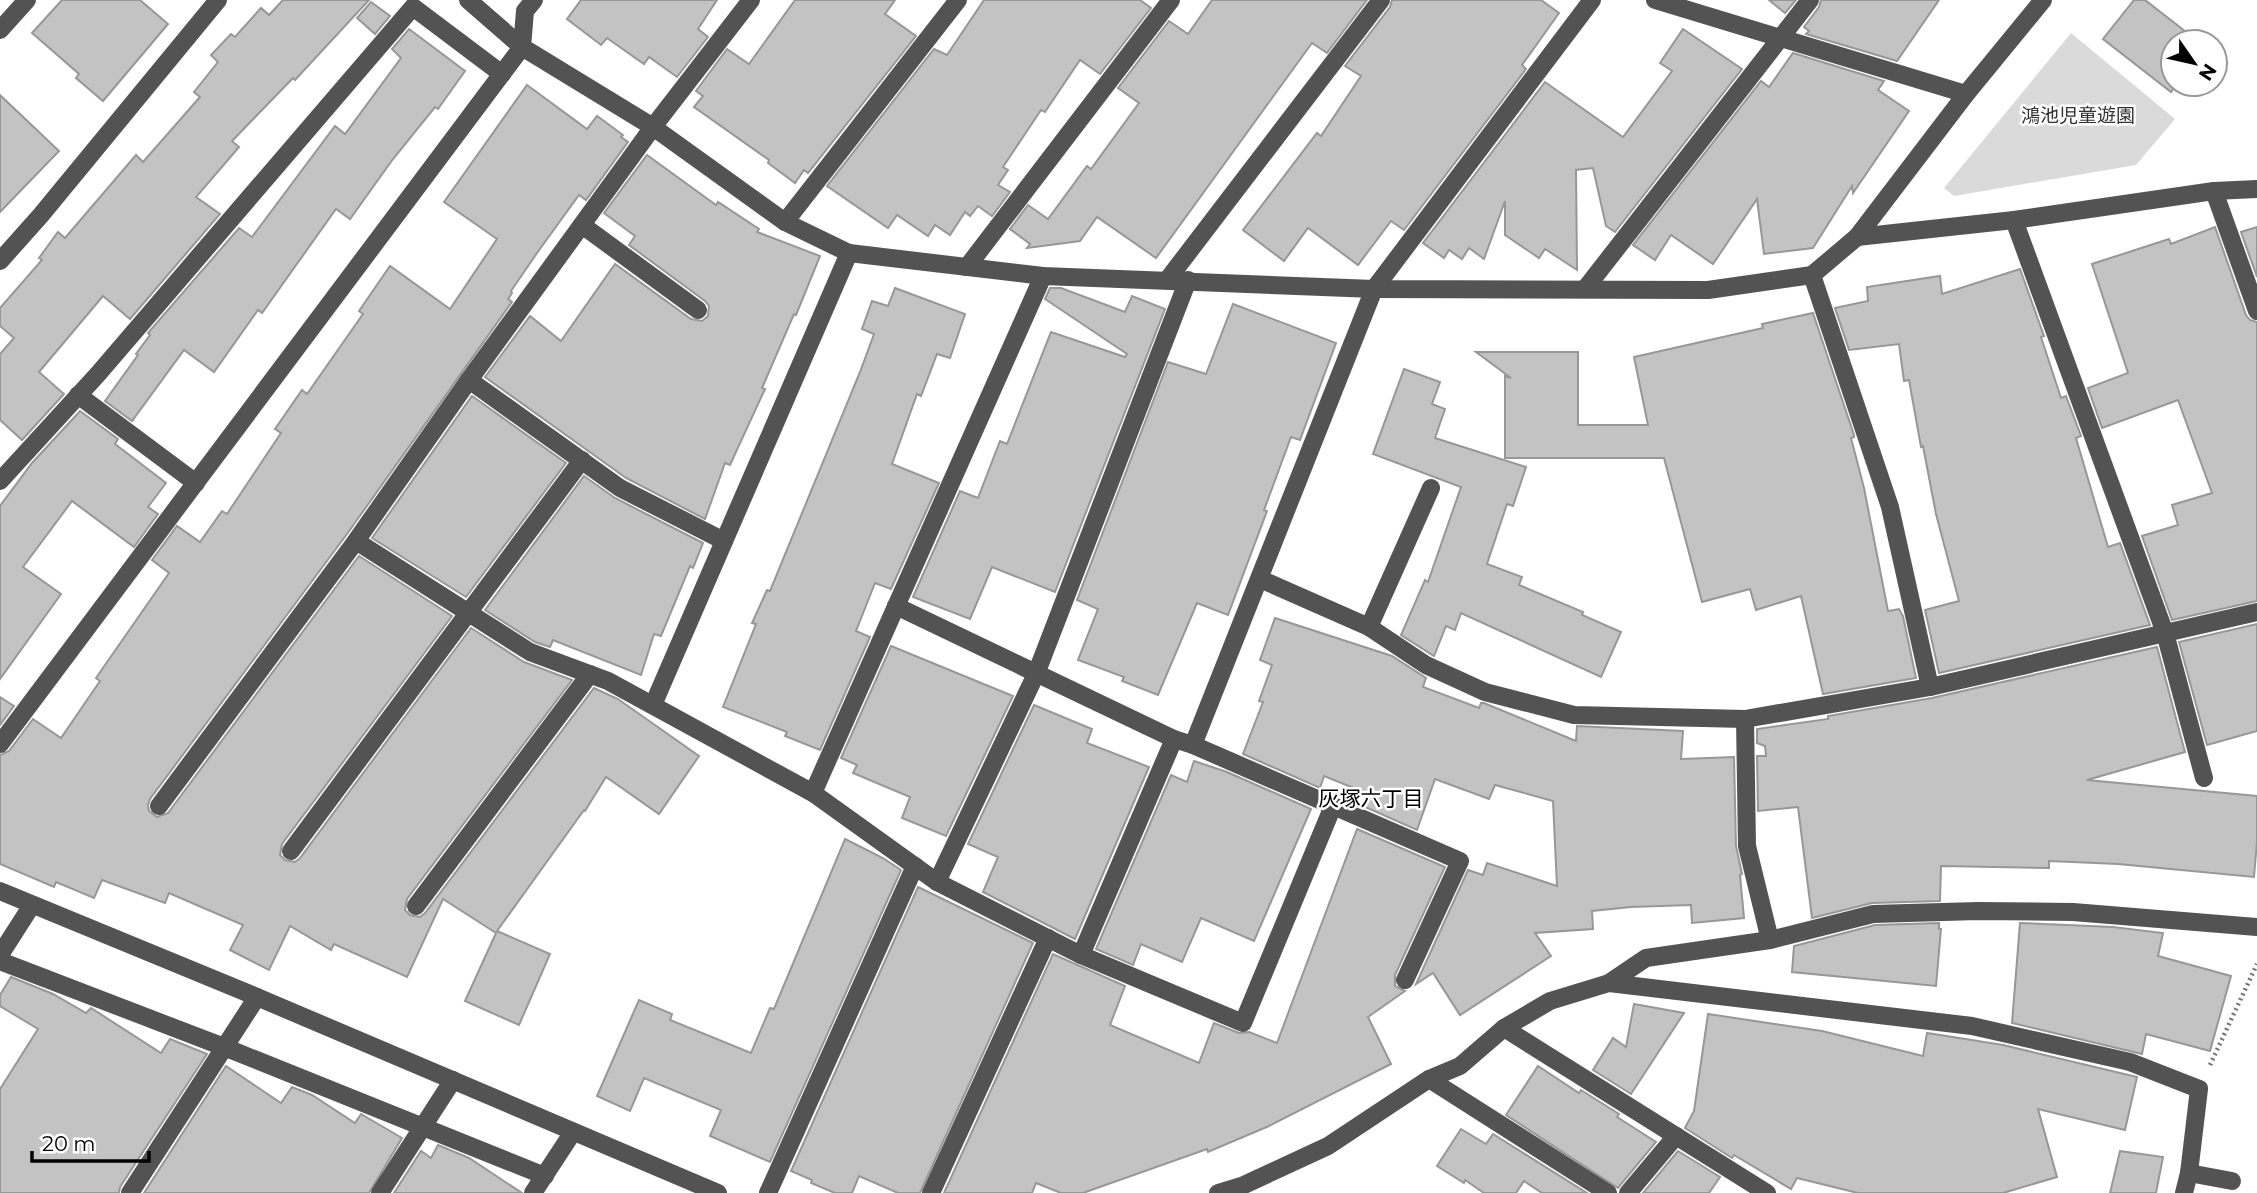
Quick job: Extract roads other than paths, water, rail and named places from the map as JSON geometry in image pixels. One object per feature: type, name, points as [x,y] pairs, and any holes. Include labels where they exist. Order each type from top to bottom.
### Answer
[{"type":"street","points":[[0,30],[27,0]]},
{"type":"street","points":[[0,261],[218,0]]},
{"type":"street","points":[[468,0],[522,47],[653,127],[785,222],[849,253],[1043,276],[1374,289],[1708,290],[1812,275],[1857,237],[1965,94],[2043,0]]},
{"type":"street","points":[[0,744],[522,47],[526,11],[534,0]]},
{"type":"street","points":[[159,806],[356,541],[653,127],[751,0]]},
{"type":"street","points":[[785,222],[958,0]]},
{"type":"street","points":[[967,267],[1171,0]]},
{"type":"street","points":[[1168,279],[1381,0]]},
{"type":"street","points":[[1193,745],[1374,289],[1592,0]]},
{"type":"street","points":[[1655,0],[1965,94]]},
{"type":"street","points":[[1584,289],[1810,0]]},
{"type":"street","points":[[0,481],[78,395],[413,7],[502,74]]},
{"type":"street","points":[[1857,237],[2014,220],[2214,191],[2257,189]]},
{"type":"street","points":[[2214,191],[2257,311]]},
{"type":"street","points":[[2014,220],[2165,633],[2204,778]]},
{"type":"street","points":[[582,225],[698,310]]},
{"type":"street","points":[[653,705],[849,253]]},
{"type":"street","points":[[1812,275],[1890,508],[1930,687]]},
{"type":"street","points":[[813,793],[1043,276]]},
{"type":"street","points":[[937,881],[1036,674],[1188,280]]},
{"type":"street","points":[[470,380],[620,488],[724,541]]},
{"type":"street","points":[[78,395],[196,483]]},
{"type":"street","points":[[291,851],[582,460]]},
{"type":"street","points":[[1369,627],[1431,488]]},
{"type":"street","points":[[356,541],[530,653],[608,681],[813,793],[937,881],[1081,955],[1243,1023],[1333,806]]},
{"type":"street","points":[[1260,579],[1369,627],[1426,665],[1485,692],[1574,715],[1745,719],[1930,687],[2257,612]]},
{"type":"street","points":[[896,606],[1174,739],[1460,861],[1405,980]]},
{"type":"street","points":[[416,906],[590,674]]},
{"type":"street","points":[[1745,719],[1747,846],[1770,940]]},
{"type":"street","points":[[1081,955],[1174,739]]},
{"type":"street","points":[[768,1193],[915,866]]},
{"type":"street","points":[[0,891],[453,1080],[698,1189],[718,1193]]},
{"type":"street","points":[[0,955],[32,905]]},
{"type":"street","points":[[1218,1193],[1244,1185],[1328,1146],[1429,1079],[1460,1066],[1504,1028],[1550,1001],[1609,982],[1646,958],[1770,940],[1873,914],[2073,912],[2257,927]]},
{"type":"street","points":[[931,1193],[1048,938]]},
{"type":"street","points":[[0,961],[224,1047],[545,1176]]},
{"type":"street","points":[[1609,982],[1972,1026],[2130,1062],[2199,1089],[2184,1193]]},
{"type":"street","points":[[130,1193],[257,997]]},
{"type":"street","points":[[1504,1028],[1767,1193]]},
{"type":"street","points":[[1429,1079],[1608,1193]]},
{"type":"street","points":[[380,1193],[453,1080]]},
{"type":"street","points":[[533,1193],[573,1132]]},
{"type":"street","points":[[1628,1193],[1676,1136]]},
{"type":"street","points":[[2189,1173],[2232,1181]]},
{"type":"district","name":"灰塚六丁目","points":[[1371,799]]},
{"type":"park label","name":"鴻池児童遊園","points":[[2078,115]]}]
